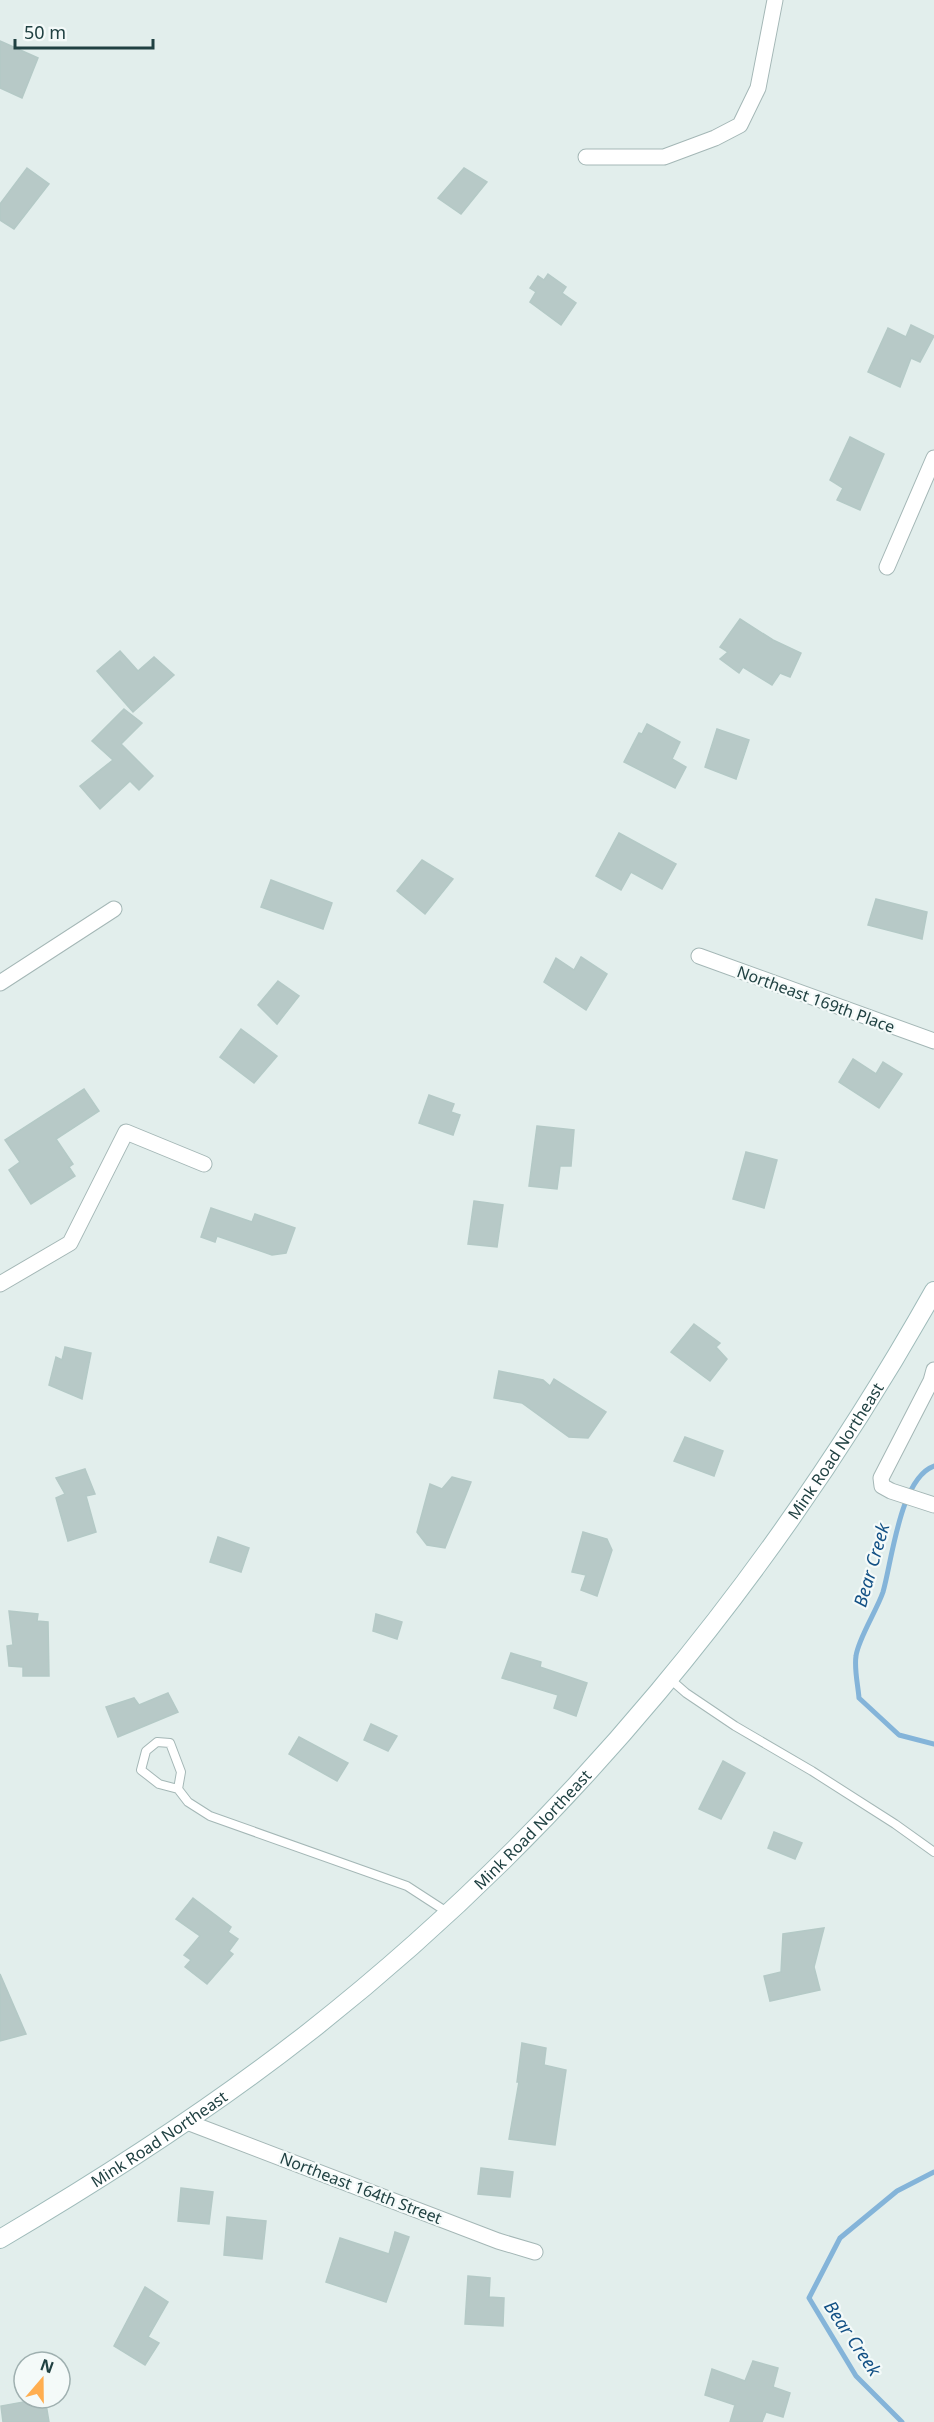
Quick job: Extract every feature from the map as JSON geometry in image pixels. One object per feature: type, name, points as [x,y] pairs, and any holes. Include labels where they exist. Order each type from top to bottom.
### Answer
[{"type":"street","points":[[586,157],[664,158],[716,138],[740,125],[758,88],[775,0]]},
{"type":"street","points":[[887,567],[934,458]]},
{"type":"street","points":[[0,983],[114,909]]},
{"type":"street","name":"Northeast 169th Place","points":[[699,956],[934,1041]]},
{"type":"street","points":[[0,1284],[70,1243],[126,1132],[204,1164]]},
{"type":"street","name":"Mink Road Northeast","points":[[0,2239],[100,2180],[187,2122],[307,2034],[449,1913],[513,1852],[592,1770],[670,1679],[754,1570],[835,1456],[934,1291]]},
{"type":"street","points":[[933,1504],[891,1491],[882,1486],[880,1478],[931,1381],[934,1370]]},
{"type":"street","name":"Northeast 164th Street","points":[[187,2122],[498,2241],[535,2252]]},
{"type":"lane","points":[[670,1679],[686,1693],[735,1726],[812,1771],[934,1852]]},
{"type":"lane","points":[[178,1789],[181,1772],[170,1743],[157,1742],[146,1751],[141,1770],[159,1784],[178,1789],[188,1802],[210,1816],[407,1886],[449,1913]]},
{"type":"building","points":[[0,41],[38,58],[22,98],[0,88]]},
{"type":"building","points":[[27,168],[49,184],[14,229],[0,220],[0,204]]},
{"type":"building","points":[[464,168],[487,182],[461,214],[438,198]]},
{"type":"building","points":[[548,274],[566,287],[562,293],[576,303],[561,325],[530,302],[536,292],[530,288],[538,276],[544,280]]},
{"type":"building","points":[[911,325],[934,336],[920,362],[911,358],[900,387],[868,372],[888,328],[906,337]]},
{"type":"building","points":[[850,437],[884,454],[860,510],[837,500],[843,488],[830,480]]},
{"type":"building","points":[[740,619],[773,640],[801,653],[790,677],[780,673],[772,685],[743,667],[739,673],[720,659],[728,652],[720,647]]},
{"type":"building","points":[[120,651],[138,671],[154,657],[174,675],[133,712],[97,671]]},
{"type":"building","points":[[124,709],[142,723],[121,744],[153,776],[139,790],[130,781],[100,809],[80,786],[113,760],[92,741]]},
{"type":"building","points":[[647,724],[680,742],[672,759],[686,767],[675,788],[624,762],[639,733],[642,734]]},
{"type":"building","points":[[717,729],[749,740],[736,779],[705,767]]},
{"type":"building","points":[[619,833],[676,864],[662,889],[631,872],[621,890],[596,876]]},
{"type":"building","points":[[422,860],[453,879],[425,914],[397,891]]},
{"type":"building","points":[[271,880],[332,903],[323,929],[261,907]]},
{"type":"building","points":[[876,899],[927,912],[922,939],[868,925]]},
{"type":"building","points":[[581,957],[607,974],[586,1010],[544,982],[556,958],[574,970]]},
{"type":"building","points":[[278,981],[299,996],[277,1024],[258,1005]]},
{"type":"building","points":[[241,1029],[277,1056],[254,1083],[220,1057]]},
{"type":"building","points":[[853,1059],[876,1074],[883,1062],[902,1074],[879,1108],[839,1082]]},
{"type":"building","points":[[84,1089],[99,1111],[56,1139],[73,1164],[69,1167],[75,1176],[31,1204],[9,1170],[20,1162],[5,1140]]},
{"type":"building","points":[[429,1095],[454,1104],[451,1112],[460,1115],[453,1135],[419,1123]]},
{"type":"building","points":[[537,1126],[574,1130],[571,1166],[560,1166],[557,1189],[529,1186]]},
{"type":"building","points":[[746,1152],[777,1160],[764,1208],[733,1199]]},
{"type":"building","points":[[474,1201],[503,1205],[497,1247],[468,1244]]},
{"type":"building","points":[[211,1208],[252,1222],[255,1214],[295,1228],[286,1253],[272,1255],[217,1236],[215,1242],[201,1237]]},
{"type":"building","points":[[694,1324],[720,1343],[716,1347],[727,1359],[710,1381],[671,1352]]},
{"type":"building","points":[[65,1347],[91,1353],[82,1399],[49,1385],[56,1357],[62,1360]]},
{"type":"building","points":[[499,1371],[543,1380],[550,1386],[554,1379],[606,1412],[588,1438],[569,1437],[522,1403],[494,1398]]},
{"type":"building","points":[[685,1437],[723,1451],[714,1476],[674,1461]]},
{"type":"building","points":[[85,1469],[95,1494],[86,1496],[96,1532],[68,1541],[56,1498],[65,1494],[56,1478]]},
{"type":"building","points":[[452,1477],[471,1482],[445,1548],[427,1545],[417,1532],[430,1484],[442,1489]]},
{"type":"building","points":[[583,1532],[607,1539],[612,1550],[597,1596],[581,1590],[586,1575],[572,1572]]},
{"type":"building","points":[[218,1537],[249,1548],[241,1572],[210,1562]]},
{"type":"building","points":[[9,1611],[38,1614],[37,1621],[48,1622],[49,1676],[23,1676],[23,1667],[9,1666],[7,1646],[13,1645]]},
{"type":"building","points":[[376,1614],[402,1622],[397,1639],[373,1631]]},
{"type":"building","points":[[511,1653],[541,1662],[540,1667],[587,1683],[576,1716],[554,1708],[558,1695],[502,1678]]},
{"type":"building","points":[[168,1693],[178,1712],[118,1737],[106,1707],[134,1698],[139,1705]]},
{"type":"building","points":[[371,1724],[397,1736],[388,1751],[364,1740]]},
{"type":"building","points":[[299,1737],[348,1763],[337,1781],[289,1754]]},
{"type":"building","points":[[723,1761],[745,1773],[721,1819],[699,1809]]},
{"type":"building","points":[[774,1832],[802,1843],[795,1859],[768,1848]]},
{"type":"building","points":[[193,1898],[231,1927],[228,1932],[238,1939],[229,1951],[233,1954],[207,1984],[185,1967],[191,1960],[184,1955],[200,1936],[176,1919]]},
{"type":"building","points":[[824,1928],[814,1967],[820,1990],[770,2001],[764,1976],[781,1972],[783,1934]]},
{"type":"building","points":[[0,1974],[26,2034],[0,2041]]},
{"type":"building","points":[[522,2043],[546,2048],[544,2065],[566,2070],[555,2145],[509,2139],[519,2082],[517,2082]]},
{"type":"building","points":[[481,2168],[513,2172],[510,2197],[478,2194]]},
{"type":"building","points":[[181,2188],[213,2192],[209,2224],[178,2221]]},
{"type":"building","points":[[227,2217],[266,2221],[262,2259],[224,2255]]},
{"type":"building","points":[[395,2232],[409,2237],[386,2302],[326,2282],[340,2238],[389,2254]]},
{"type":"building","points":[[468,2276],[490,2278],[489,2297],[504,2298],[503,2326],[465,2324]]},
{"type":"building","points":[[145,2287],[168,2302],[148,2337],[159,2343],[145,2365],[114,2346]]},
{"type":"building","points":[[753,2361],[778,2368],[773,2387],[790,2393],[783,2417],[766,2412],[762,2422],[730,2422],[735,2405],[705,2395],[712,2369],[745,2381]]},
{"type":"building","points":[[12,2404],[12,2410],[47,2410],[49,2422],[3,2422],[1,2406]]},
{"type":"waterway","name":"Bear Creek","points":[[934,1466],[922,1474],[905,1503],[883,1592],[860,1641],[855,1666],[859,1698],[899,1735],[934,1744]]},
{"type":"waterway","name":"Bear Creek","points":[[902,2422],[856,2376],[809,2298],[840,2238],[897,2191],[934,2172]]}]
